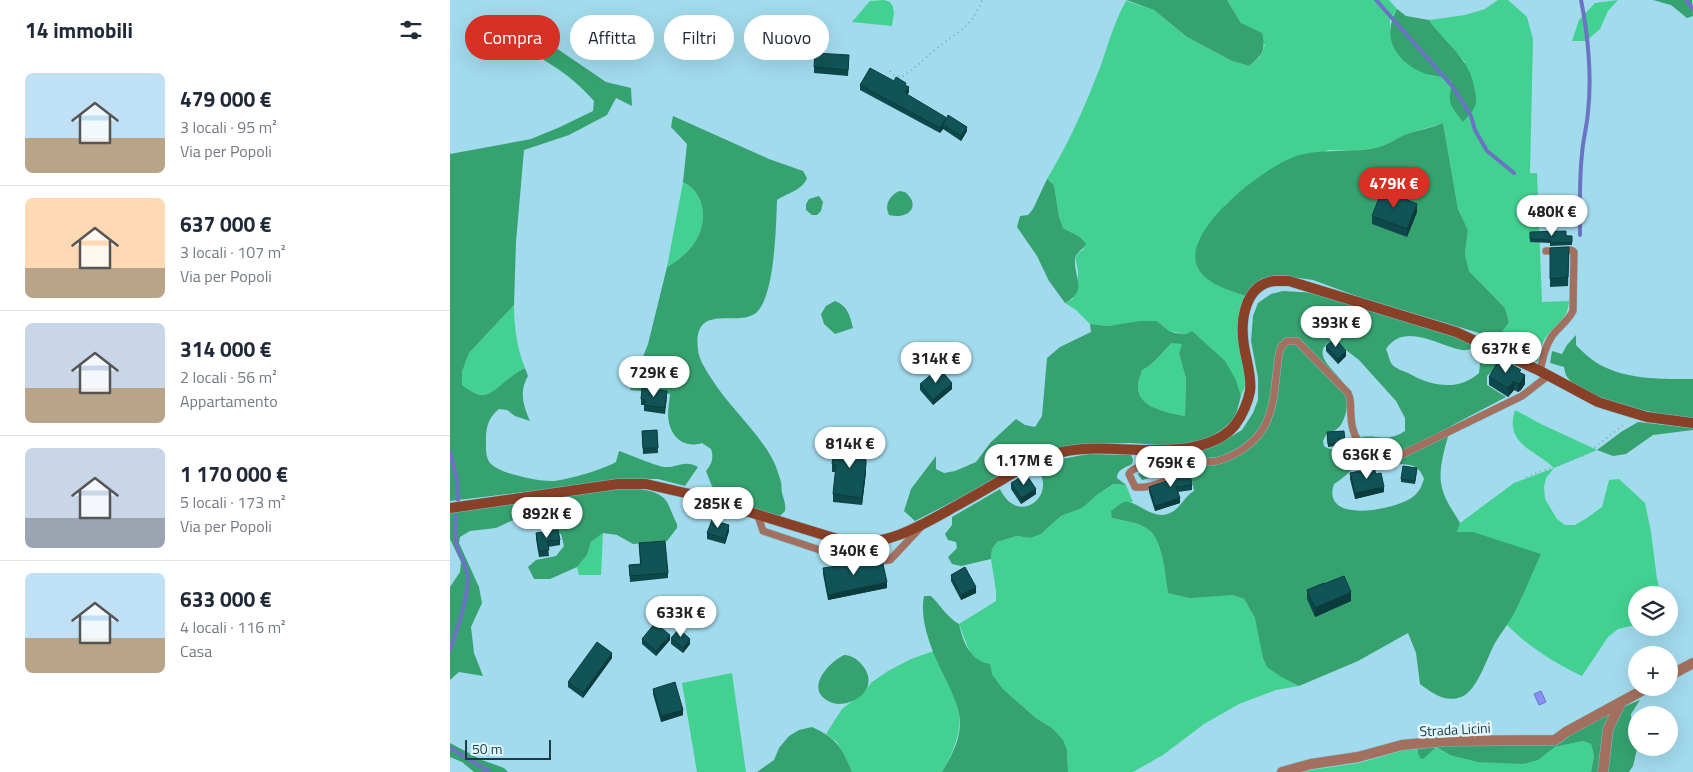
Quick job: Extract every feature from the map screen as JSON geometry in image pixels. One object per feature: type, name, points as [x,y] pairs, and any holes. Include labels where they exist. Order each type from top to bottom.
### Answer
[{"type":"main road","points":[[450,508],[632,483],[667,488],[832,538],[859,543],[876,542],[896,536],[925,522],[1036,461],[1062,451],[1093,448],[1158,450],[1196,446],[1226,433],[1242,413],[1250,390],[1242,331],[1245,307],[1252,294],[1261,286],[1273,281],[1289,281],[1471,337],[1545,373],[1598,402],[1636,414],[1693,423]]},
{"type":"street","points":[[1678,671],[1693,662]]},
{"type":"street","name":"Strada Licini","points":[[1282,772],[1311,764],[1358,757],[1402,746],[1445,741],[1556,740],[1566,732],[1632,696]]},
{"type":"street","points":[[1603,772],[1608,730],[1621,702]]},
{"type":"lane","points":[[1177,477],[1145,487],[1135,487],[1130,471],[1154,464],[1217,461],[1246,447],[1258,436],[1265,426],[1270,413],[1279,354],[1281,347],[1287,341],[1297,341],[1348,393],[1351,400],[1350,414],[1353,432],[1358,442],[1366,451],[1393,461],[1403,454],[1522,396],[1545,373],[1545,351],[1553,336],[1573,311],[1574,252],[1571,250],[1546,251]]},
{"type":"lane","points":[[1154,464],[1158,457],[1158,450]]},
{"type":"lane","points":[[758,516],[763,531],[859,564],[890,560],[925,522]]},
{"type":"path","points":[[890,71],[894,75],[902,77],[908,73],[965,28],[974,18],[982,0]]},
{"type":"path","points":[[1526,477],[1585,454],[1612,435],[1636,414]]},
{"type":"green space","points":[[884,0],[890,2],[893,7],[892,26],[852,22],[870,1]]},
{"type":"green space","points":[[1126,0],[1227,0],[1241,23],[1262,33],[1264,44],[1262,52],[1258,59],[1249,66],[1232,61],[1187,37],[1154,10]]},
{"type":"green space","points":[[1227,0],[1389,0],[1397,9],[1390,20],[1390,32],[1428,75],[1447,77],[1452,82],[1465,62],[1429,20],[1465,15],[1485,9],[1498,0],[1508,0],[1527,17],[1533,39],[1530,173],[1537,173],[1542,302],[1569,301],[1566,314],[1543,342],[1537,362],[1532,359],[1533,353],[1528,347],[1519,346],[1513,350],[1493,340],[1509,322],[1505,308],[1469,271],[1465,254],[1468,230],[1458,209],[1443,123],[1407,134],[1380,147],[1354,151],[1329,150],[1263,174],[1226,204],[1213,220],[1200,240],[1226,289],[1245,296],[1241,309],[1247,381],[1241,396],[1236,380],[1186,334],[1169,331],[1157,321],[1108,326],[1090,324],[1076,310],[1065,303],[1073,299],[1078,277],[1076,258],[1084,249],[1080,237],[1063,228],[1054,185],[1047,179],[1083,109],[1112,32],[1126,1],[1154,10],[1187,37],[1232,61],[1249,66],[1260,57],[1265,45],[1241,23]]},
{"type":"green space","points":[[1618,0],[1608,11],[1600,29],[1586,41],[1572,41],[1579,20],[1595,3]]},
{"type":"green space","points":[[1653,0],[1692,0],[1693,16],[1687,18],[1671,5]]},
{"type":"green space","points":[[1397,9],[1406,16],[1429,20],[1463,60],[1472,79],[1476,102],[1473,110],[1463,122],[1451,104],[1452,82],[1446,78],[1426,74],[1416,69],[1407,63],[1394,48],[1390,30]]},
{"type":"green space","points":[[560,51],[570,58],[570,60],[574,60],[606,82],[631,88],[632,106],[616,98],[607,115],[569,135],[524,150],[516,242],[514,305],[469,353],[462,372],[462,385],[477,394],[488,394],[525,368],[528,376],[525,382],[523,398],[530,421],[515,416],[507,410],[499,409],[490,419],[487,430],[486,452],[489,462],[503,471],[531,479],[554,481],[610,465],[616,462],[619,451],[664,467],[689,464],[698,467],[685,486],[658,479],[633,479],[450,501],[450,154],[531,139],[593,111],[594,101],[581,87],[559,69],[544,60],[560,60]]},
{"type":"green space","points":[[673,116],[769,159],[803,171],[807,178],[802,186],[777,200],[771,276],[768,291],[757,312],[739,318],[709,320],[702,325],[698,335],[698,350],[705,368],[718,389],[759,439],[774,462],[785,502],[785,511],[779,517],[719,498],[706,471],[712,461],[711,449],[702,443],[691,444],[681,441],[671,429],[668,416],[670,394],[630,390],[648,344],[667,267],[680,259],[690,248],[700,232],[702,224],[703,216],[700,200],[696,193],[683,182],[687,144],[671,127]]},
{"type":"green space","points":[[1443,123],[1458,209],[1468,230],[1465,254],[1469,271],[1505,308],[1509,322],[1493,340],[1479,333],[1359,297],[1313,280],[1284,276],[1259,283],[1245,296],[1211,282],[1197,266],[1196,251],[1202,234],[1215,217],[1249,184],[1285,161],[1309,153],[1379,147],[1407,134]]},
{"type":"green space","points":[[1047,179],[1054,185],[1063,228],[1080,237],[1086,244],[1075,258],[1078,289],[1076,294],[1065,303],[1049,281],[1037,256],[1017,227],[1020,216],[1028,215],[1033,209]]},
{"type":"green space","points":[[683,182],[696,193],[700,200],[703,216],[702,224],[696,240],[690,248],[680,259],[667,267]]},
{"type":"green space","points":[[899,191],[905,192],[910,197],[912,207],[907,214],[889,215],[888,201]]},
{"type":"green space","points":[[819,196],[823,202],[821,211],[817,215],[812,215],[806,210],[806,204],[809,199]]},
{"type":"green space","points":[[1283,291],[1316,293],[1364,306],[1482,346],[1462,350],[1412,336],[1402,337],[1393,341],[1386,349],[1392,365],[1435,384],[1453,385],[1471,379],[1479,373],[1480,364],[1485,354],[1493,354],[1500,360],[1499,365],[1487,376],[1487,385],[1506,397],[1451,426],[1441,465],[1443,493],[1460,523],[1457,532],[1473,532],[1541,554],[1516,609],[1495,643],[1477,681],[1467,694],[1461,697],[1455,699],[1444,698],[1434,694],[1420,684],[1416,653],[1408,633],[1358,661],[1299,686],[1283,678],[1267,667],[1263,658],[1255,618],[1244,599],[1232,595],[1190,598],[1168,593],[1163,559],[1154,535],[1141,525],[1112,518],[1111,511],[1124,502],[1129,502],[1158,515],[1165,515],[1175,510],[1194,491],[1190,470],[1180,469],[1142,480],[1138,474],[1174,456],[1199,450],[1225,440],[1242,430],[1253,413],[1258,400],[1258,378],[1251,341],[1253,316],[1258,303],[1271,294]],"holes":[[[1333,340],[1359,360],[1396,401],[1405,418],[1405,431],[1392,437],[1361,437],[1355,439],[1342,449],[1331,449],[1324,446],[1323,441],[1327,433],[1336,430],[1341,425],[1348,402],[1346,387],[1323,357],[1326,345]],[[1377,459],[1393,464],[1416,467],[1424,479],[1418,492],[1405,501],[1378,509],[1349,510],[1338,505],[1333,497],[1334,484],[1363,463]]]},
{"type":"green space","points":[[835,301],[846,309],[853,328],[835,334],[824,324],[821,314],[826,306]]},
{"type":"green space","points":[[514,305],[516,337],[525,368],[488,394],[478,394],[462,386],[462,372],[469,353]]},
{"type":"green space","points":[[1140,321],[1157,321],[1169,331],[1175,333],[1186,334],[1192,331],[1225,361],[1236,380],[1241,396],[1235,418],[1223,429],[1202,442],[1172,446],[1131,443],[1066,446],[1036,455],[987,484],[915,521],[904,511],[911,489],[936,456],[936,469],[944,473],[955,471],[976,462],[991,442],[1016,419],[1025,425],[1035,427],[1042,416],[1047,358],[1060,347],[1091,332],[1090,324],[1108,326]],"holes":[[[1172,343],[1182,344],[1179,353],[1186,379],[1185,416],[1163,411],[1148,404],[1139,393],[1138,386],[1142,370],[1155,361]]]},
{"type":"green space","points":[[1576,335],[1576,345],[1591,359],[1608,369],[1631,376],[1693,379],[1693,419],[1608,401],[1591,395],[1578,387],[1567,377],[1564,367],[1550,363],[1552,351],[1562,354]]},
{"type":"green space","points":[[1173,342],[1183,344],[1179,353],[1186,379],[1185,416],[1155,408],[1143,400],[1139,393],[1138,384],[1142,370],[1155,361]]},
{"type":"green space","points":[[1515,410],[1597,450],[1554,468],[1517,439],[1513,422]]},
{"type":"green space","points":[[1638,422],[1693,428],[1693,430],[1653,435],[1626,454],[1613,456],[1597,450]]},
{"type":"green space","points":[[1088,454],[1131,455],[1132,464],[1122,469],[1117,475],[1117,478],[1126,485],[1114,484],[1098,494],[1082,508],[1061,516],[1041,534],[1030,538],[1017,536],[997,542],[992,549],[991,559],[961,566],[952,564],[948,557],[957,548],[956,542],[948,540],[945,534],[952,525],[952,517],[1000,489],[1007,500],[1016,506],[1025,507],[1033,504],[1039,498],[1042,490],[1043,480],[1038,469],[1062,459]]},
{"type":"green space","points":[[1554,468],[1546,478],[1544,487],[1545,499],[1557,519],[1565,525],[1575,525],[1602,507],[1609,480],[1619,479],[1645,503],[1659,586],[1628,586],[1628,627],[1618,629],[1608,637],[1582,676],[1542,654],[1507,625],[1525,588],[1457,532],[1460,523],[1514,483]]},
{"type":"green space","points":[[1115,484],[1126,485],[1133,502],[1123,502],[1112,518],[1141,525],[1154,535],[1163,559],[1168,593],[1232,595],[1244,599],[1283,678],[1299,686],[1276,690],[1239,704],[1204,724],[1163,755],[1133,772],[1068,772],[1067,750],[1052,728],[1036,718],[1003,689],[992,674],[970,653],[959,624],[996,601],[991,559],[992,549],[997,542],[1017,536],[1030,538],[1048,528],[1061,516],[1081,508],[1098,494]]},
{"type":"green space","points":[[625,488],[654,492],[667,502],[677,528],[667,541],[633,544],[617,535],[603,533],[591,542],[587,555],[577,567],[550,579],[534,579],[528,567],[536,560],[556,556],[564,546],[561,534],[551,531],[524,515],[496,528],[470,531],[460,537],[459,543],[479,587],[482,603],[471,627],[474,653],[483,676],[459,672],[450,680],[450,587],[460,572],[461,562],[450,539],[450,513]]},
{"type":"green space","points":[[603,533],[601,575],[579,575],[577,567],[587,555],[591,542]]},
{"type":"green space","points":[[924,596],[931,596],[959,624],[968,650],[977,659],[990,664],[992,674],[1003,689],[1036,718],[1052,728],[1063,740],[1067,750],[1068,772],[942,772],[956,743],[960,725],[953,695],[935,656],[925,626],[923,616]]},
{"type":"green space","points":[[934,651],[954,696],[959,718],[958,736],[942,772],[852,772],[837,742],[826,734],[842,709],[863,693],[872,682],[888,671],[911,659]]},
{"type":"green space","points":[[844,655],[854,658],[862,665],[866,670],[869,680],[863,694],[849,702],[838,704],[824,698],[820,692],[819,685],[820,678],[830,665]]},
{"type":"green space","points":[[732,673],[746,772],[697,772],[682,683]]},
{"type":"green space","points":[[1640,700],[1636,706],[1628,706],[1628,756],[1635,756],[1633,766],[1629,772],[1591,772],[1594,756],[1591,744],[1583,741],[1555,747],[1538,760],[1523,764],[1478,762],[1450,755],[1436,747],[1423,759],[1420,758],[1418,753],[1418,747],[1537,742]]},
{"type":"green space","points":[[812,727],[828,736],[838,745],[852,772],[757,772],[774,760],[779,748],[789,736],[799,730]]},
{"type":"green space","points":[[1583,741],[1591,744],[1594,756],[1591,772],[1297,772],[1359,763],[1404,750],[1418,749],[1418,753],[1435,747],[1450,755],[1523,764],[1546,754],[1555,747]]},
{"type":"green space","points":[[450,743],[482,760],[504,768],[508,772],[474,772],[462,762],[450,757]]},
{"type":"water","points":[[1541,691],[1546,702],[1539,705],[1534,694]]},
{"type":"building","points":[[829,54],[849,55],[848,70],[814,67],[814,60],[829,60]]},
{"type":"building","points":[[870,68],[894,81],[896,77],[906,83],[905,85],[909,87],[905,93],[947,118],[948,115],[967,127],[961,136],[943,125],[946,119],[940,128],[860,85]]},
{"type":"building","points":[[1383,188],[1417,204],[1407,229],[1372,216]]},
{"type":"building","points":[[1566,231],[1566,236],[1572,236],[1572,242],[1550,243],[1550,240],[1530,239],[1530,232]]},
{"type":"building","points":[[1569,247],[1568,277],[1550,279],[1550,248]]},
{"type":"building","points":[[1335,338],[1346,351],[1338,359],[1326,346]]},
{"type":"building","points":[[1500,358],[1521,370],[1519,372],[1525,375],[1521,382],[1518,384],[1514,381],[1508,388],[1489,377]]},
{"type":"building","points":[[939,368],[952,383],[933,400],[920,384]]},
{"type":"building","points":[[642,388],[667,391],[665,408],[644,405],[645,400],[641,399]]},
{"type":"building","points":[[657,430],[658,448],[643,448],[642,431]]},
{"type":"building","points":[[1344,431],[1345,442],[1328,444],[1327,432]]},
{"type":"building","points":[[843,439],[865,441],[863,459],[866,460],[866,464],[862,498],[833,494],[836,465],[832,464],[835,445],[842,446]]},
{"type":"building","points":[[1189,466],[1192,485],[1176,487],[1180,498],[1155,506],[1149,487],[1179,477],[1182,473],[1180,468]]},
{"type":"building","points":[[1403,466],[1417,468],[1415,481],[1401,479]]},
{"type":"building","points":[[1374,468],[1376,474],[1381,473],[1384,487],[1355,493],[1350,473]]},
{"type":"building","points":[[1026,474],[1036,489],[1021,498],[1011,483]]},
{"type":"building","points":[[712,520],[729,525],[725,539],[707,533]]},
{"type":"building","points":[[558,530],[560,540],[547,541],[549,550],[539,551],[536,533]]},
{"type":"building","points":[[665,541],[668,573],[630,576],[629,565],[641,564],[639,543]]},
{"type":"building","points":[[882,560],[887,582],[828,595],[823,568]]},
{"type":"building","points":[[965,567],[976,587],[961,595],[951,575]]},
{"type":"building","points":[[1344,576],[1351,592],[1315,608],[1307,590]]},
{"type":"building","points":[[655,623],[670,635],[656,651],[642,639]]},
{"type":"building","points":[[679,629],[690,639],[683,648],[671,638]]},
{"type":"building","points":[[597,642],[612,653],[583,693],[568,682]]},
{"type":"building","points":[[675,682],[683,710],[661,716],[653,689]]},
{"type":"waterway","points":[[1376,0],[1453,87],[1471,116],[1475,130],[1487,151],[1514,173]]},
{"type":"waterway","points":[[1580,235],[1581,164],[1590,85],[1586,27],[1581,0]]},
{"type":"waterway","points":[[1686,0],[1693,9]]},
{"type":"waterway","points":[[450,452],[457,480],[458,500]]},
{"type":"waterway","points":[[450,651],[462,612],[468,581],[467,572],[457,547],[455,532],[456,516]]},
{"type":"waterway","points":[[450,748],[490,772]]}]
